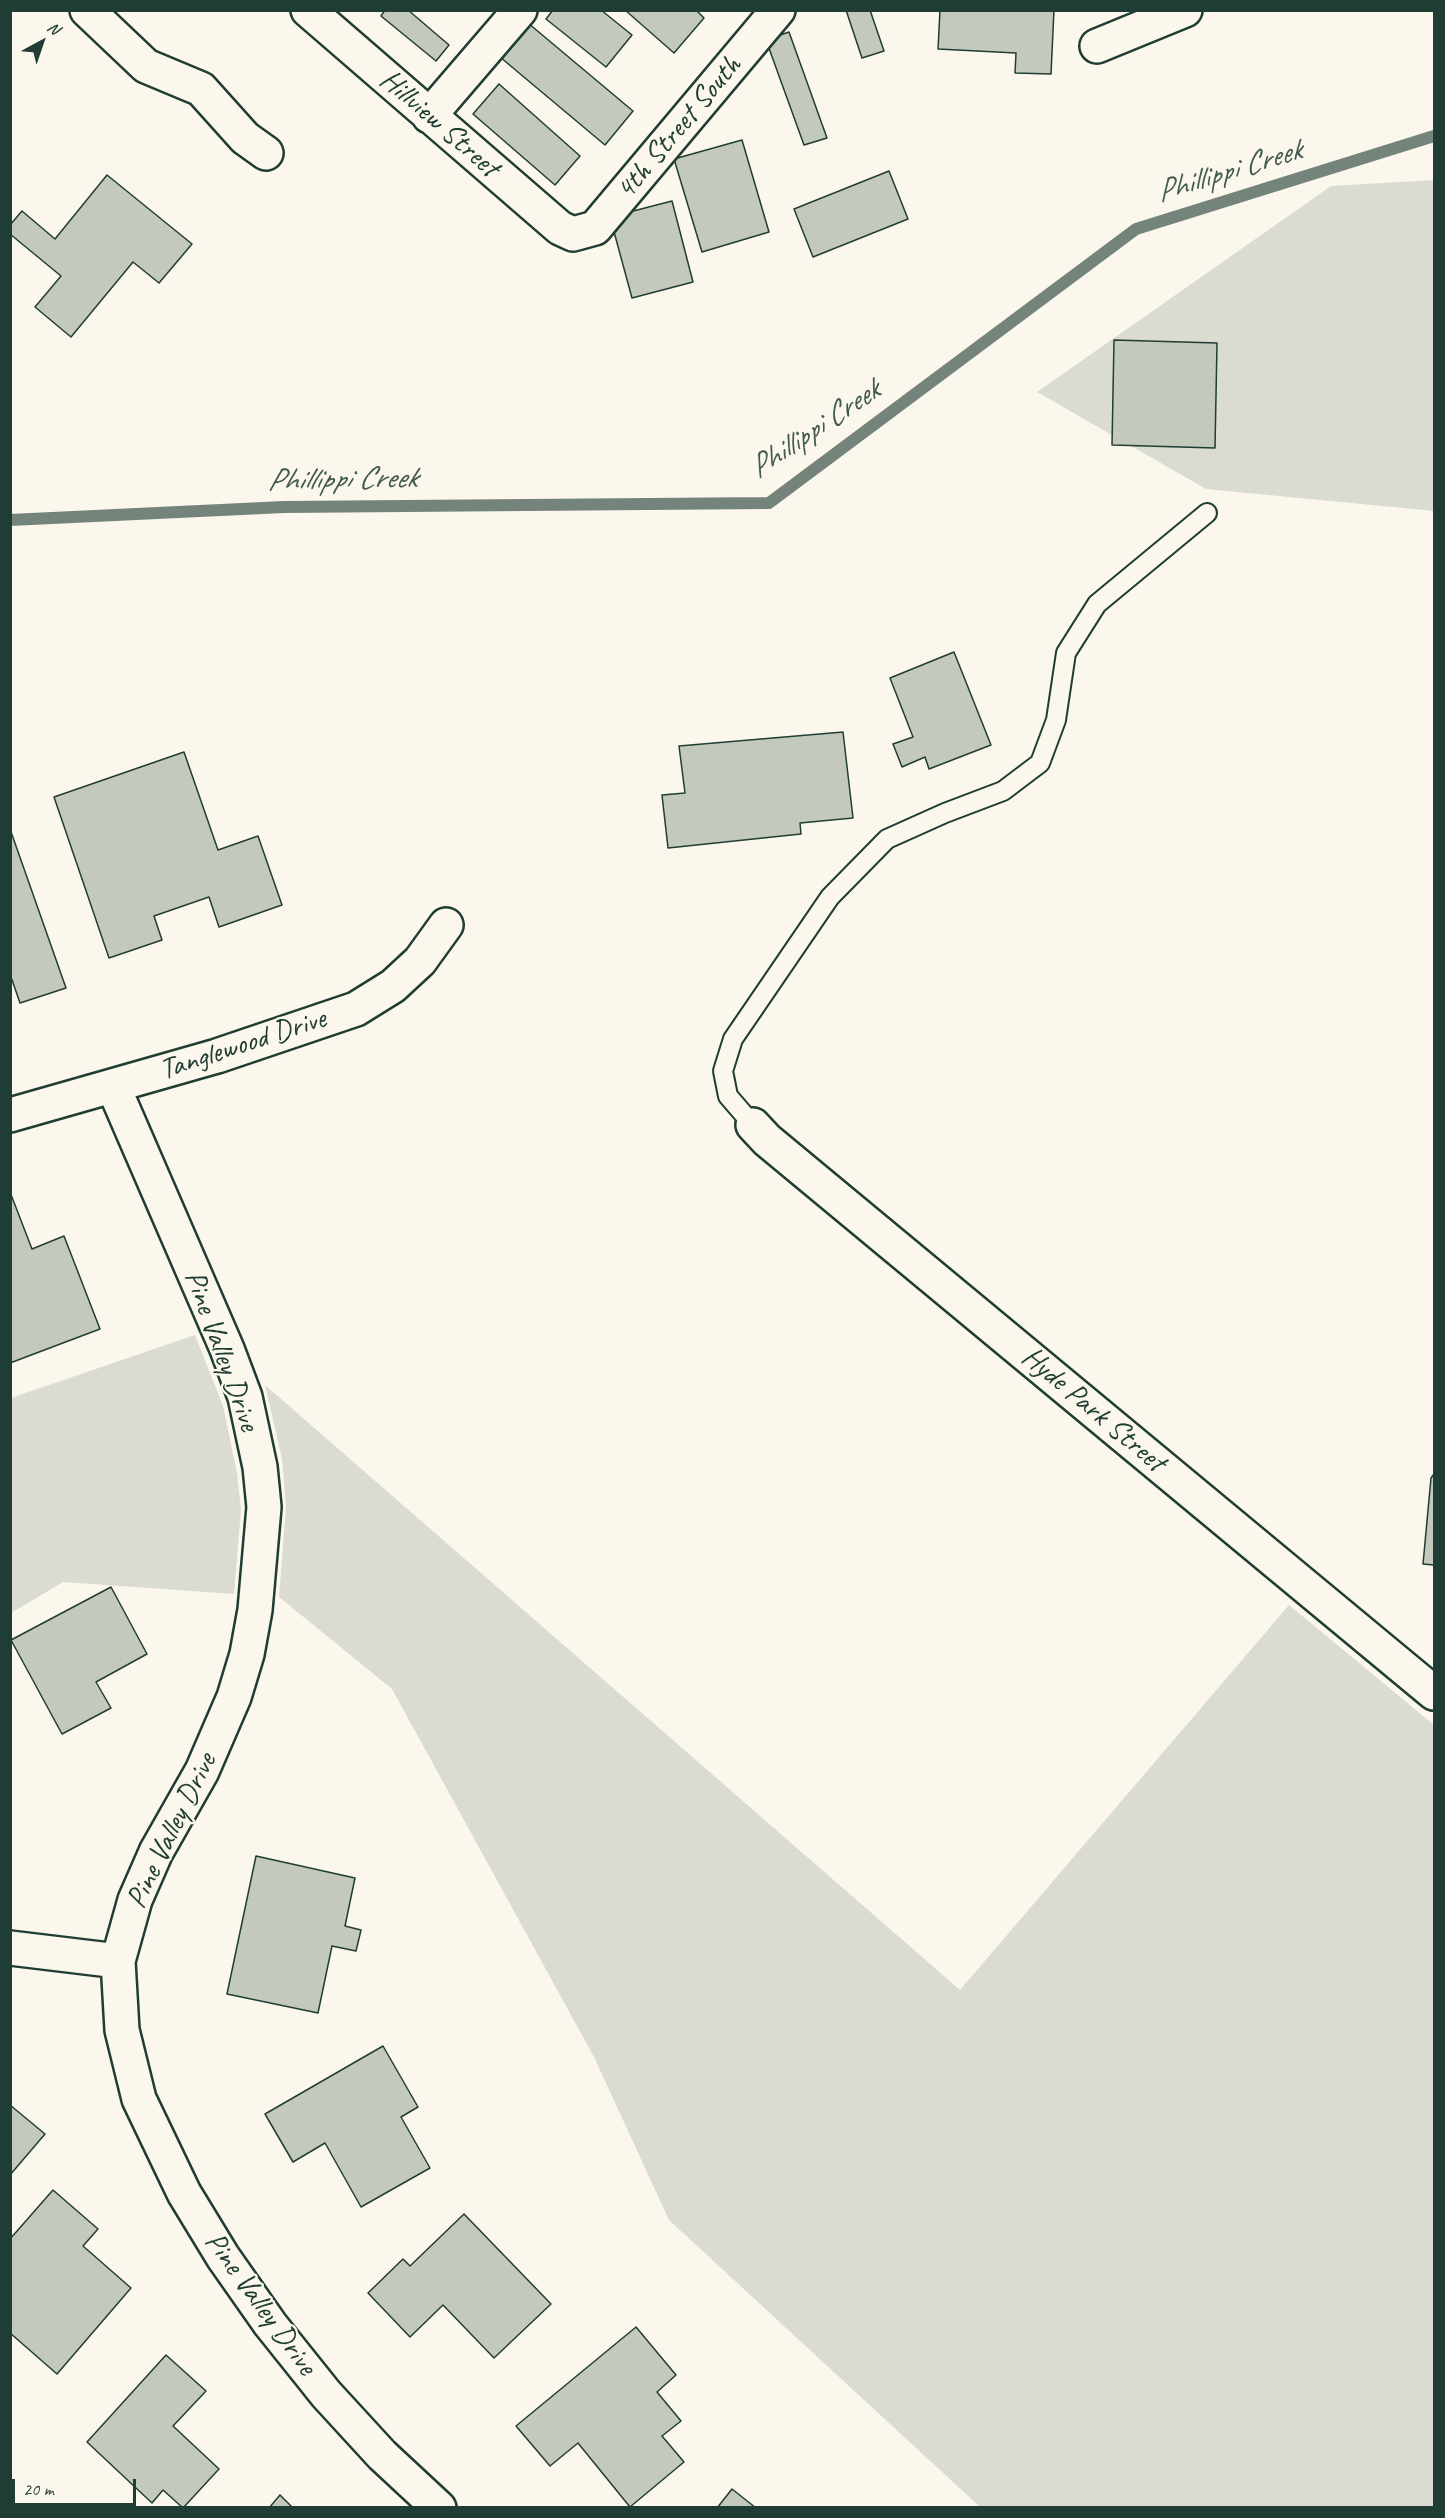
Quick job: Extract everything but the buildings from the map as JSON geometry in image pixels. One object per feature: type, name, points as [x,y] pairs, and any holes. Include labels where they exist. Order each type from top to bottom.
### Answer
[{"type":"street","points":[[87,10],[146,66],[201,90],[245,138],[266,153]]},
{"type":"street","name":"Hillview Street","points":[[308,10],[560,228],[573,234]]},
{"type":"street","points":[[429,116],[520,10]]},
{"type":"street","name":"4th Street South","points":[[573,234],[595,228],[778,10]]},
{"type":"street","points":[[1097,46],[1185,10]]},
{"type":"street","name":"Tanglewood Drive","points":[[10,1115],[217,1056],[356,1009],[393,986],[420,961],[446,925]]},
{"type":"street","name":"Pine Valley Drive","points":[[113,1086],[227,1349],[245,1397],[260,1467],[264,1507],[255,1610],[247,1654],[234,1697],[202,1772],[156,1852],[135,1900],[118,1961],[122,2030],[139,2099],[184,2193],[223,2257],[270,2324],[326,2394],[382,2454],[439,2508]]},
{"type":"street","name":"Hyde Park Street","points":[[753,1125],[776,1148],[1434,1694]]},
{"type":"street","points":[[10,1948],[118,1961]]},
{"type":"lane","points":[[753,1125],[728,1096],[723,1071],[733,1039],[830,897],[887,839],[945,813],[1003,791],[1040,763],[1056,720],[1066,653],[1097,604],[1207,513]]},
{"type":"shaded area","points":[[1434,180],[1434,511],[1206,489],[1037,392],[1331,186]]},
{"type":"shaded area","points":[[195,1335],[223,1406],[237,1473],[241,1510],[234,1594],[63,1582],[11,1613],[11,1398]]},
{"type":"shaded area","points":[[265,1385],[960,1990],[1289,1605],[1434,1725],[1434,2507],[980,2507],[669,2220],[594,2057],[392,1689],[279,1597],[286,1506],[282,1459]]},
{"type":"waterway","name":"Phillippi Creek","points":[[10,520],[284,507],[769,503],[1136,229],[1434,136]]}]
